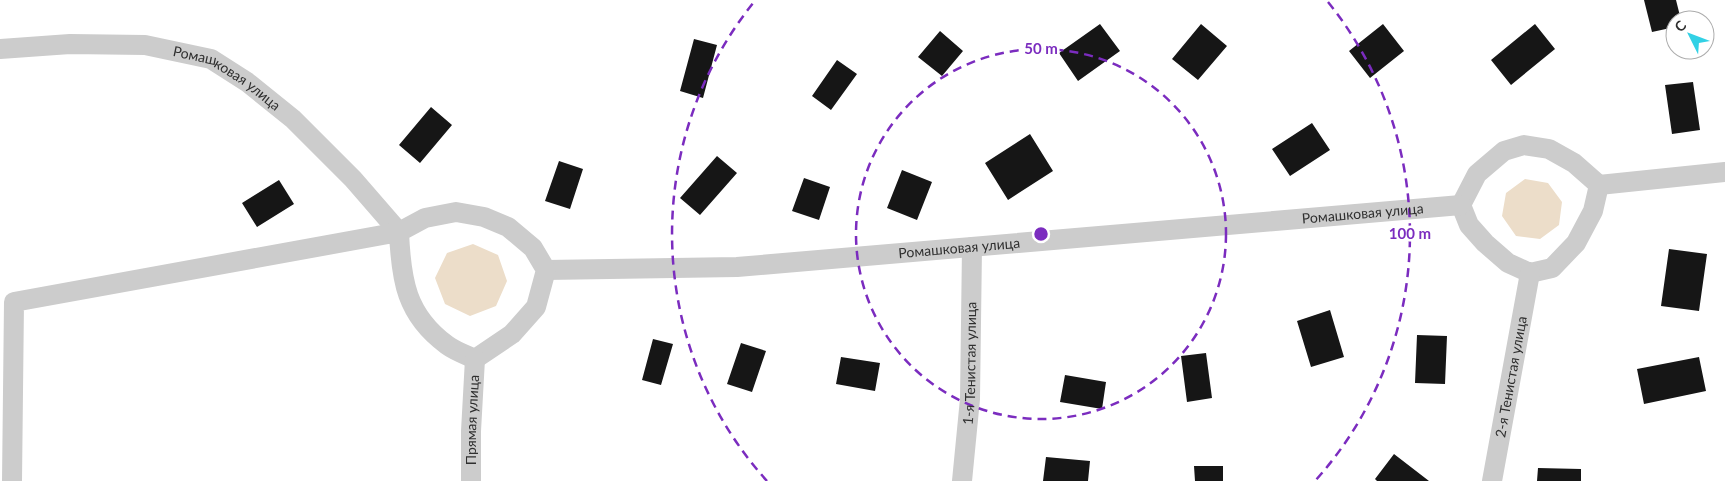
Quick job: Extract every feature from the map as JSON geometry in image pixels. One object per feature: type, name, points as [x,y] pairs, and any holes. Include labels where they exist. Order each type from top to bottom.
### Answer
[{"type":"street","name":"Ромашковая улица","points":[[0,49],[70,44],[145,45],[211,60],[247,82],[293,119],[353,179],[399,232]]},
{"type":"street","points":[[1599,185],[1593,211],[1576,243],[1552,268],[1530,273],[1508,263],[1485,243],[1468,225],[1461,205],[1477,174],[1504,150],[1524,145],[1549,149],[1574,163],[1599,185],[1725,172]]},
{"type":"street","name":"Ромашковая улица","points":[[546,270],[737,266],[1461,205]]},
{"type":"street","points":[[12,481],[14,302],[399,232],[425,218],[456,212],[484,217],[508,227],[534,248],[546,270],[536,307],[512,334],[475,359],[448,346],[422,323],[409,300],[401,268],[399,232]]},
{"type":"street","name":"1-я Тенистая улица","points":[[962,481],[970,399],[972,247]]},
{"type":"street","name":"2-я Тенистая улица","points":[[1492,481],[1530,273]]},
{"type":"street","name":"Прямая улица","points":[[471,481],[471,431],[475,359]]},
{"type":"shaded area","points":[[1525,179],[1548,183],[1562,202],[1559,225],[1540,239],[1516,236],[1502,216],[1506,193]]},
{"type":"shaded area","points":[[473,244],[498,255],[507,281],[496,306],[470,316],[445,304],[435,278],[447,253]]},
{"type":"building","points":[[1644,0],[1676,0],[1678,10],[1665,10],[1665,29],[1652,32]]},
{"type":"building","points":[[1100,24],[1120,51],[1078,81],[1059,53]]},
{"type":"building","points":[[1201,24],[1227,46],[1198,80],[1172,59]]},
{"type":"building","points":[[1383,24],[1404,51],[1370,78],[1349,51]]},
{"type":"building","points":[[1535,24],[1555,49],[1511,85],[1491,60]]},
{"type":"building","points":[[940,31],[963,51],[942,76],[918,57]]},
{"type":"building","points":[[694,39],[717,45],[703,98],[680,91]]},
{"type":"building","points":[[837,60],[857,74],[831,110],[812,96]]},
{"type":"building","points":[[1693,82],[1700,130],[1672,134],[1665,85]]},
{"type":"building","points":[[431,107],[452,125],[420,163],[399,145]]},
{"type":"building","points":[[1312,123],[1330,150],[1290,176],[1272,149]]},
{"type":"building","points":[[1030,134],[1053,171],[1008,200],[985,163]]},
{"type":"building","points":[[717,156],[737,173],[700,215],[680,198]]},
{"type":"building","points":[[559,161],[583,169],[570,209],[545,201]]},
{"type":"building","points":[[902,170],[932,182],[917,220],[887,208]]},
{"type":"building","points":[[804,178],[830,187],[819,220],[792,211]]},
{"type":"building","points":[[279,180],[294,204],[257,227],[242,203]]},
{"type":"building","points":[[1669,249],[1707,254],[1699,311],[1661,306]]},
{"type":"building","points":[[1330,310],[1344,357],[1311,367],[1297,321]]},
{"type":"building","points":[[1417,335],[1447,336],[1445,384],[1415,383]]},
{"type":"building","points":[[653,339],[673,344],[661,385],[642,380]]},
{"type":"building","points":[[741,343],[766,351],[752,392],[727,384]]},
{"type":"building","points":[[1206,353],[1212,398],[1187,402],[1181,356]]},
{"type":"building","points":[[841,357],[880,363],[875,391],[836,384]]},
{"type":"building","points":[[1699,357],[1706,391],[1644,404],[1637,369]]},
{"type":"building","points":[[1065,375],[1106,382],[1102,409],[1060,402]]},
{"type":"building","points":[[1394,454],[1429,481],[1377,481],[1375,479]]},
{"type":"building","points":[[1046,457],[1090,461],[1088,481],[1043,481]]},
{"type":"building","points":[[1194,466],[1223,466],[1223,481],[1195,481]]},
{"type":"building","points":[[1538,468],[1581,469],[1581,481],[1537,481]]}]
